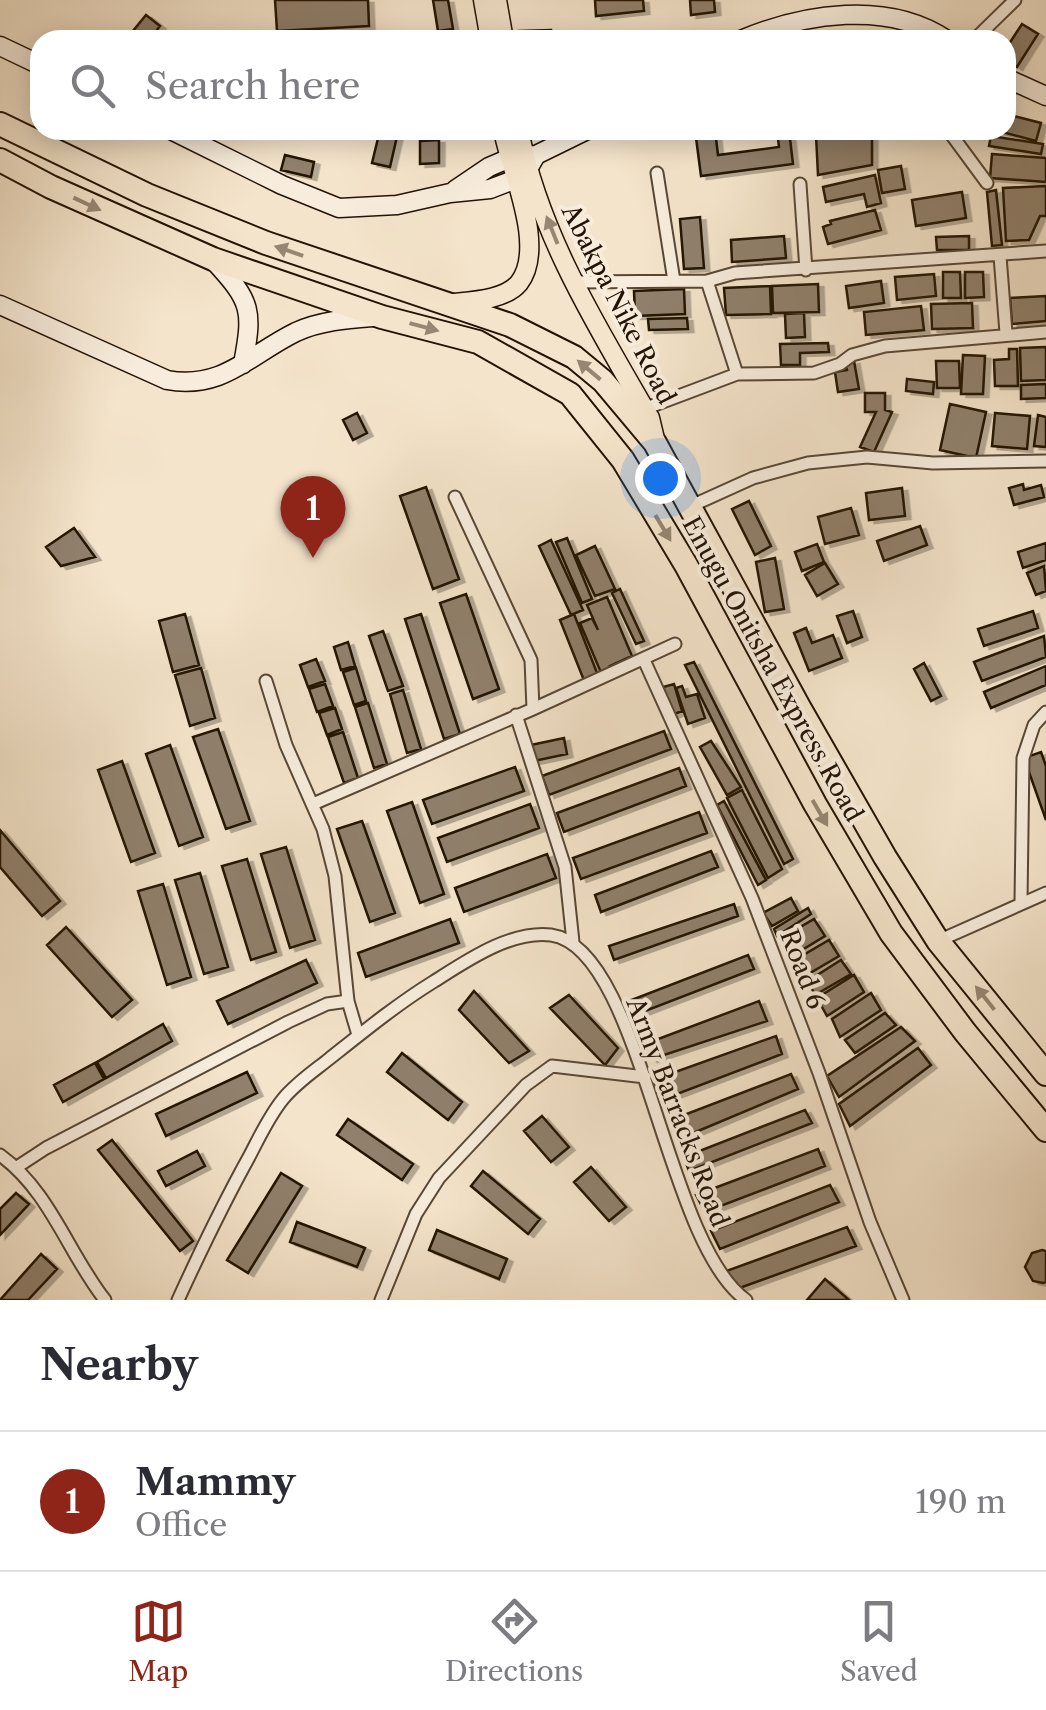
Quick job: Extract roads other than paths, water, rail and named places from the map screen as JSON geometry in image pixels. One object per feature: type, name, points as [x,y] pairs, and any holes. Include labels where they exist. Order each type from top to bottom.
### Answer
[{"type":"highway","name":"Enugu Onitsha Express Road","points":[[0,124],[30,139]]},
{"type":"highway","name":"Enugu Onitsha Express Road","points":[[33,140],[147,196],[266,243],[510,324],[574,357],[603,381],[656,443],[847,790],[938,940],[1046,1074]]},
{"type":"highway","name":"Enugu Onitsha Express Road","points":[[0,160],[213,259],[382,317],[478,342],[570,394],[624,460],[891,934],[1046,1130]]},
{"type":"main road","points":[[482,0],[488,30]]},
{"type":"main road","points":[[497,0],[502,30]]},
{"type":"main road","name":"Abakpa Nike Road","points":[[509,140],[574,282],[644,409],[656,443]]},
{"type":"main road","name":"Abakpa Nike Road","points":[[520,140],[522,168]]},
{"type":"main road","points":[[442,304],[493,297],[518,285],[525,270],[530,236],[522,168]]},
{"type":"street","points":[[984,30],[1015,0]]},
{"type":"street","points":[[767,30],[793,20],[841,14],[911,22],[927,30]]},
{"type":"street","points":[[0,46],[30,60]]},
{"type":"street","points":[[1016,82],[1046,96]]},
{"type":"street","points":[[192,140],[339,208],[397,205],[450,193],[489,167],[522,168],[570,140]]},
{"type":"street","points":[[955,140],[987,184]]},
{"type":"street","points":[[657,173],[674,281]]},
{"type":"street","points":[[800,184],[806,270]]},
{"type":"street","points":[[574,282],[707,281],[734,273],[1046,250]]},
{"type":"street","points":[[1000,256],[1006,333]]},
{"type":"street","points":[[213,259],[244,295],[250,328],[243,364]]},
{"type":"street","points":[[707,281],[736,374]]},
{"type":"street","points":[[0,305],[167,380],[186,384],[205,382],[313,326],[382,317]]},
{"type":"street","points":[[644,409],[736,374],[814,373],[868,350],[1006,333],[1046,332]]},
{"type":"street","points":[[691,506],[753,478],[808,463],[868,457],[933,464],[1046,461]]},
{"type":"street","points":[[455,497],[531,660],[533,710]]},
{"type":"street","points":[[313,804],[675,644]]},
{"type":"street","name":"Road 6","points":[[644,660],[752,898],[819,1073],[870,1222],[904,1300]]},
{"type":"street","points":[[266,681],[286,745],[324,828],[334,876],[348,1001],[358,1035]]},
{"type":"street","points":[[1022,902],[1023,758],[1034,725],[1046,712]]},
{"type":"street","points":[[178,1300],[243,1168],[284,1098],[358,1035],[438,979],[507,942],[533,935],[573,942],[565,867],[516,715]]},
{"type":"street","points":[[938,940],[1046,893]]},
{"type":"street","name":"Army Barracks Road","points":[[573,942],[601,979],[645,1078],[692,1218],[721,1273],[746,1300]]},
{"type":"street","points":[[17,1168],[46,1148],[288,1022],[327,1004],[348,1001]]},
{"type":"street","points":[[381,1300],[416,1214],[439,1178],[526,1085],[552,1066],[645,1078]]},
{"type":"street","points":[[0,1156],[17,1168],[47,1206],[78,1262],[105,1300]]},
{"type":"place","name":"Mammy","points":[[313,558]]}]
